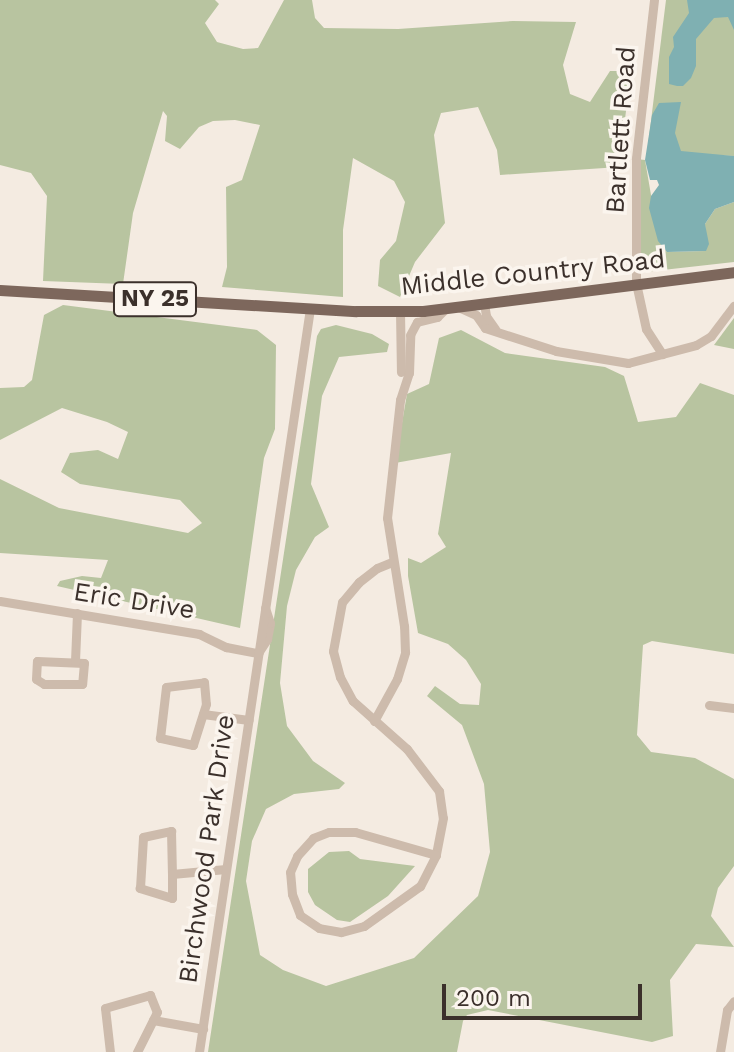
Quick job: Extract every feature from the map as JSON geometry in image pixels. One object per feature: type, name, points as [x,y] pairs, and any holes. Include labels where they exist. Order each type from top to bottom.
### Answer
[{"type":"main road","name":"Middle Country Road","points":[[0,290],[400,311],[445,309],[734,272]]},
{"type":"street","name":"Bartlett Road","points":[[654,0],[636,159],[636,283],[646,329],[662,354]]},
{"type":"street","points":[[484,303],[486,316],[495,329]]},
{"type":"street","points":[[458,307],[476,315],[485,328],[556,351],[607,362],[628,363],[711,336],[734,306]]},
{"type":"street","name":"Birchwood Park Drive","points":[[199,1052],[249,720],[258,653],[256,632],[265,607],[310,308]]},
{"type":"street","points":[[402,384],[409,373],[413,328],[424,318],[437,317],[445,309]]},
{"type":"street","points":[[374,721],[397,679],[405,652],[404,626],[387,518],[402,384],[400,311]]},
{"type":"street","points":[[392,562],[377,568],[359,582],[342,602],[333,651],[340,677],[353,701],[407,749],[439,791],[443,818],[436,855],[420,886],[364,926],[341,932],[319,928],[300,915],[292,894],[290,872],[297,856],[313,838],[329,832],[355,832],[436,855]]},
{"type":"street","name":"Eric Drive","points":[[0,601],[205,635],[226,647],[258,653]]},
{"type":"street","points":[[75,661],[77,613]]},
{"type":"street","points":[[37,661],[75,661],[84,663],[82,684],[44,684],[36,679],[37,661]]},
{"type":"street","points":[[204,682],[203,714],[193,745],[160,738],[166,687],[204,682]]},
{"type":"street","points":[[709,705],[734,708]]},
{"type":"street","points":[[203,714],[249,720]]},
{"type":"street","points":[[171,831],[172,874],[172,898],[140,888],[143,837],[171,831]]},
{"type":"street","points":[[172,874],[226,869]]},
{"type":"street","points":[[110,1052],[105,1008],[150,995],[157,1012],[137,1052]]},
{"type":"street","points":[[720,1052],[727,1010],[734,1001]]},
{"type":"street","points":[[153,1020],[203,1029]]},
{"type":"green space","points":[[0,0],[215,0],[219,4],[205,23],[217,42],[243,49],[258,48],[284,0],[312,0],[315,18],[324,28],[398,29],[513,21],[576,22],[563,65],[570,94],[590,102],[610,71],[631,71],[619,167],[500,175],[497,150],[478,107],[441,113],[434,135],[445,223],[415,262],[400,297],[378,286],[380,260],[396,241],[405,202],[394,181],[353,158],[343,230],[343,297],[222,287],[227,267],[226,187],[242,180],[260,125],[235,120],[213,121],[199,127],[180,149],[165,141],[167,116],[163,111],[133,213],[123,284],[43,281],[47,196],[31,173],[0,165]]},
{"type":"green space","points":[[666,0],[734,0],[734,156],[647,153]]},
{"type":"green space","points":[[636,159],[645,160],[657,230],[667,252],[706,251],[705,224],[715,209],[734,202],[734,262],[636,273]]},
{"type":"green space","points":[[63,305],[257,330],[276,345],[275,429],[264,458],[240,628],[57,586],[60,581],[82,576],[101,578],[108,560],[0,553],[0,479],[59,508],[188,533],[202,523],[180,500],[80,484],[61,472],[70,453],[98,450],[118,459],[128,432],[107,422],[62,408],[0,440],[0,388],[24,387],[32,380],[44,315]]},
{"type":"green space","points":[[734,318],[734,349],[714,345]]},
{"type":"green space","points":[[336,325],[372,334],[389,344],[387,352],[339,357],[322,396],[311,484],[329,527],[315,537],[296,570],[287,606],[280,683],[287,726],[313,761],[345,783],[339,789],[294,794],[266,809],[252,841],[246,881],[260,955],[283,970],[326,986],[414,958],[478,896],[490,852],[484,784],[462,725],[427,696],[435,686],[460,704],[479,705],[481,684],[466,660],[448,644],[418,633],[408,576],[408,558],[421,563],[446,547],[438,534],[451,453],[395,463],[407,394],[429,384],[439,338],[461,330],[505,353],[605,367],[624,376],[638,422],[676,417],[700,383],[734,395],[734,654],[652,641],[643,645],[637,735],[651,752],[695,758],[734,779],[734,866],[718,888],[711,916],[734,947],[696,944],[670,980],[673,1036],[652,1042],[488,1010],[467,1015],[457,1052],[208,1052],[317,336],[321,329]]},
{"type":"green space","points":[[349,851],[360,859],[415,866],[388,896],[350,922],[337,920],[315,905],[308,892],[308,869],[329,852]]},
{"type":"water","points":[[687,0],[734,0],[734,30],[728,17],[714,18],[696,39],[696,66],[691,78],[683,86],[677,86],[669,84],[669,57],[674,47],[673,37],[689,13]]},
{"type":"water","points":[[681,102],[675,133],[681,151],[734,156],[734,202],[715,209],[705,224],[709,244],[706,251],[667,252],[658,241],[649,208],[651,196],[659,185],[657,180],[650,180],[645,160],[652,115],[659,103]]}]
